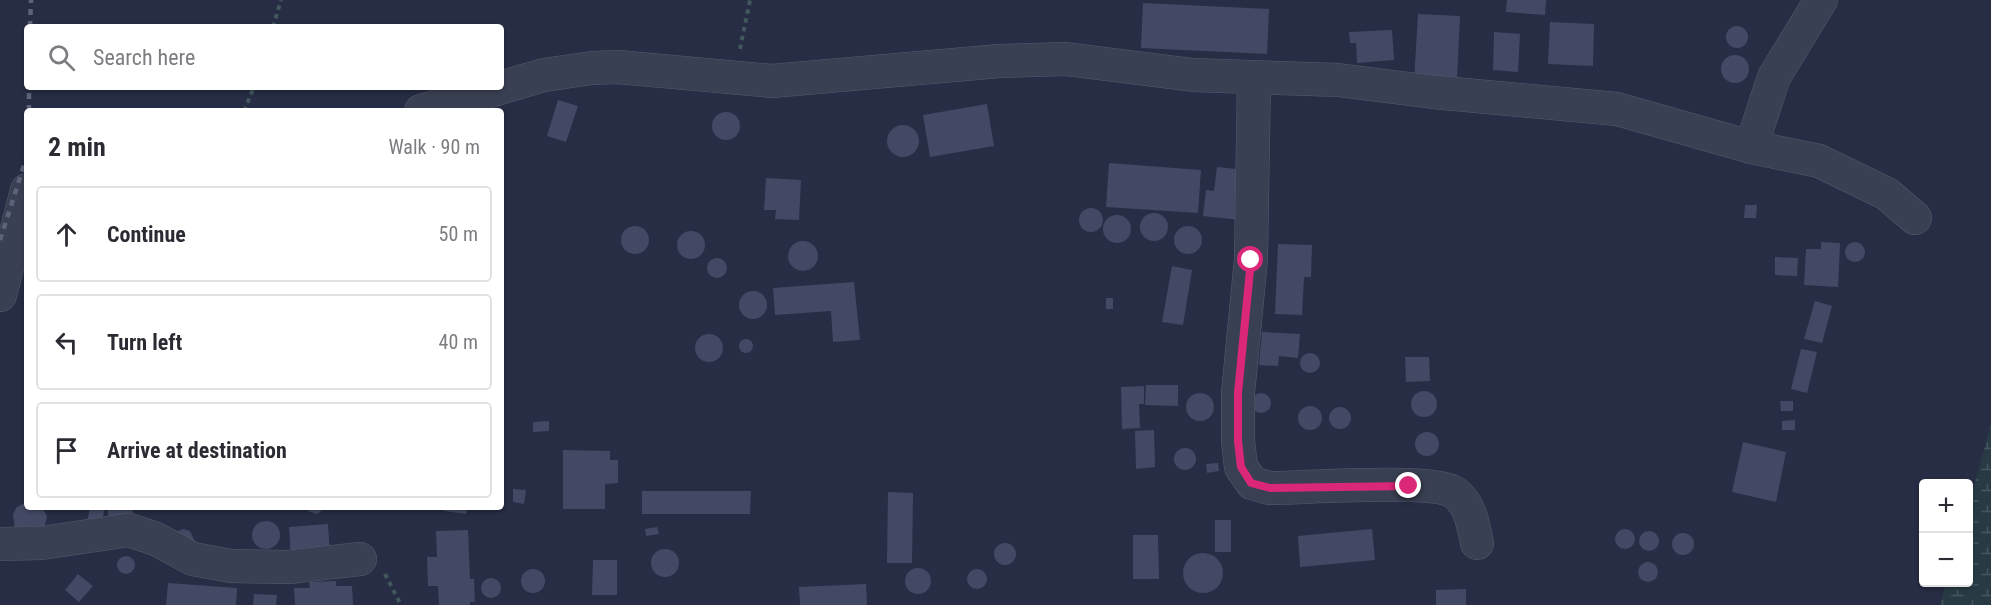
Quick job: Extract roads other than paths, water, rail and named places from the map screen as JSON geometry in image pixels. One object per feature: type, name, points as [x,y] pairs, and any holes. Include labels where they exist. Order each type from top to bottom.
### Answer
[{"type":"street","points":[[1751,147],[1774,77],[1821,0]]},
{"type":"street","points":[[504,87],[544,75],[592,68],[618,67],[772,81],[999,61],[1066,59],[1193,75],[1338,80],[1617,110],[1751,147],[1819,161],[1887,194],[1915,218]]},
{"type":"street","points":[[1254,78],[1251,260],[1238,393],[1238,441],[1241,467],[1251,483],[1270,488],[1409,486],[1453,491],[1463,500],[1472,518],[1477,543]]},
{"type":"street","points":[[431,108],[493,90]]},
{"type":"street","points":[[0,295],[24,202]]},
{"type":"street","points":[[0,544],[42,543],[129,530],[156,539],[193,559],[231,566],[289,567],[360,559]]},
{"type":"railway","points":[[30,24],[31,0]]},
{"type":"railway","points":[[29,90],[29,108]]},
{"type":"railway","points":[[0,240],[24,165]]}]
